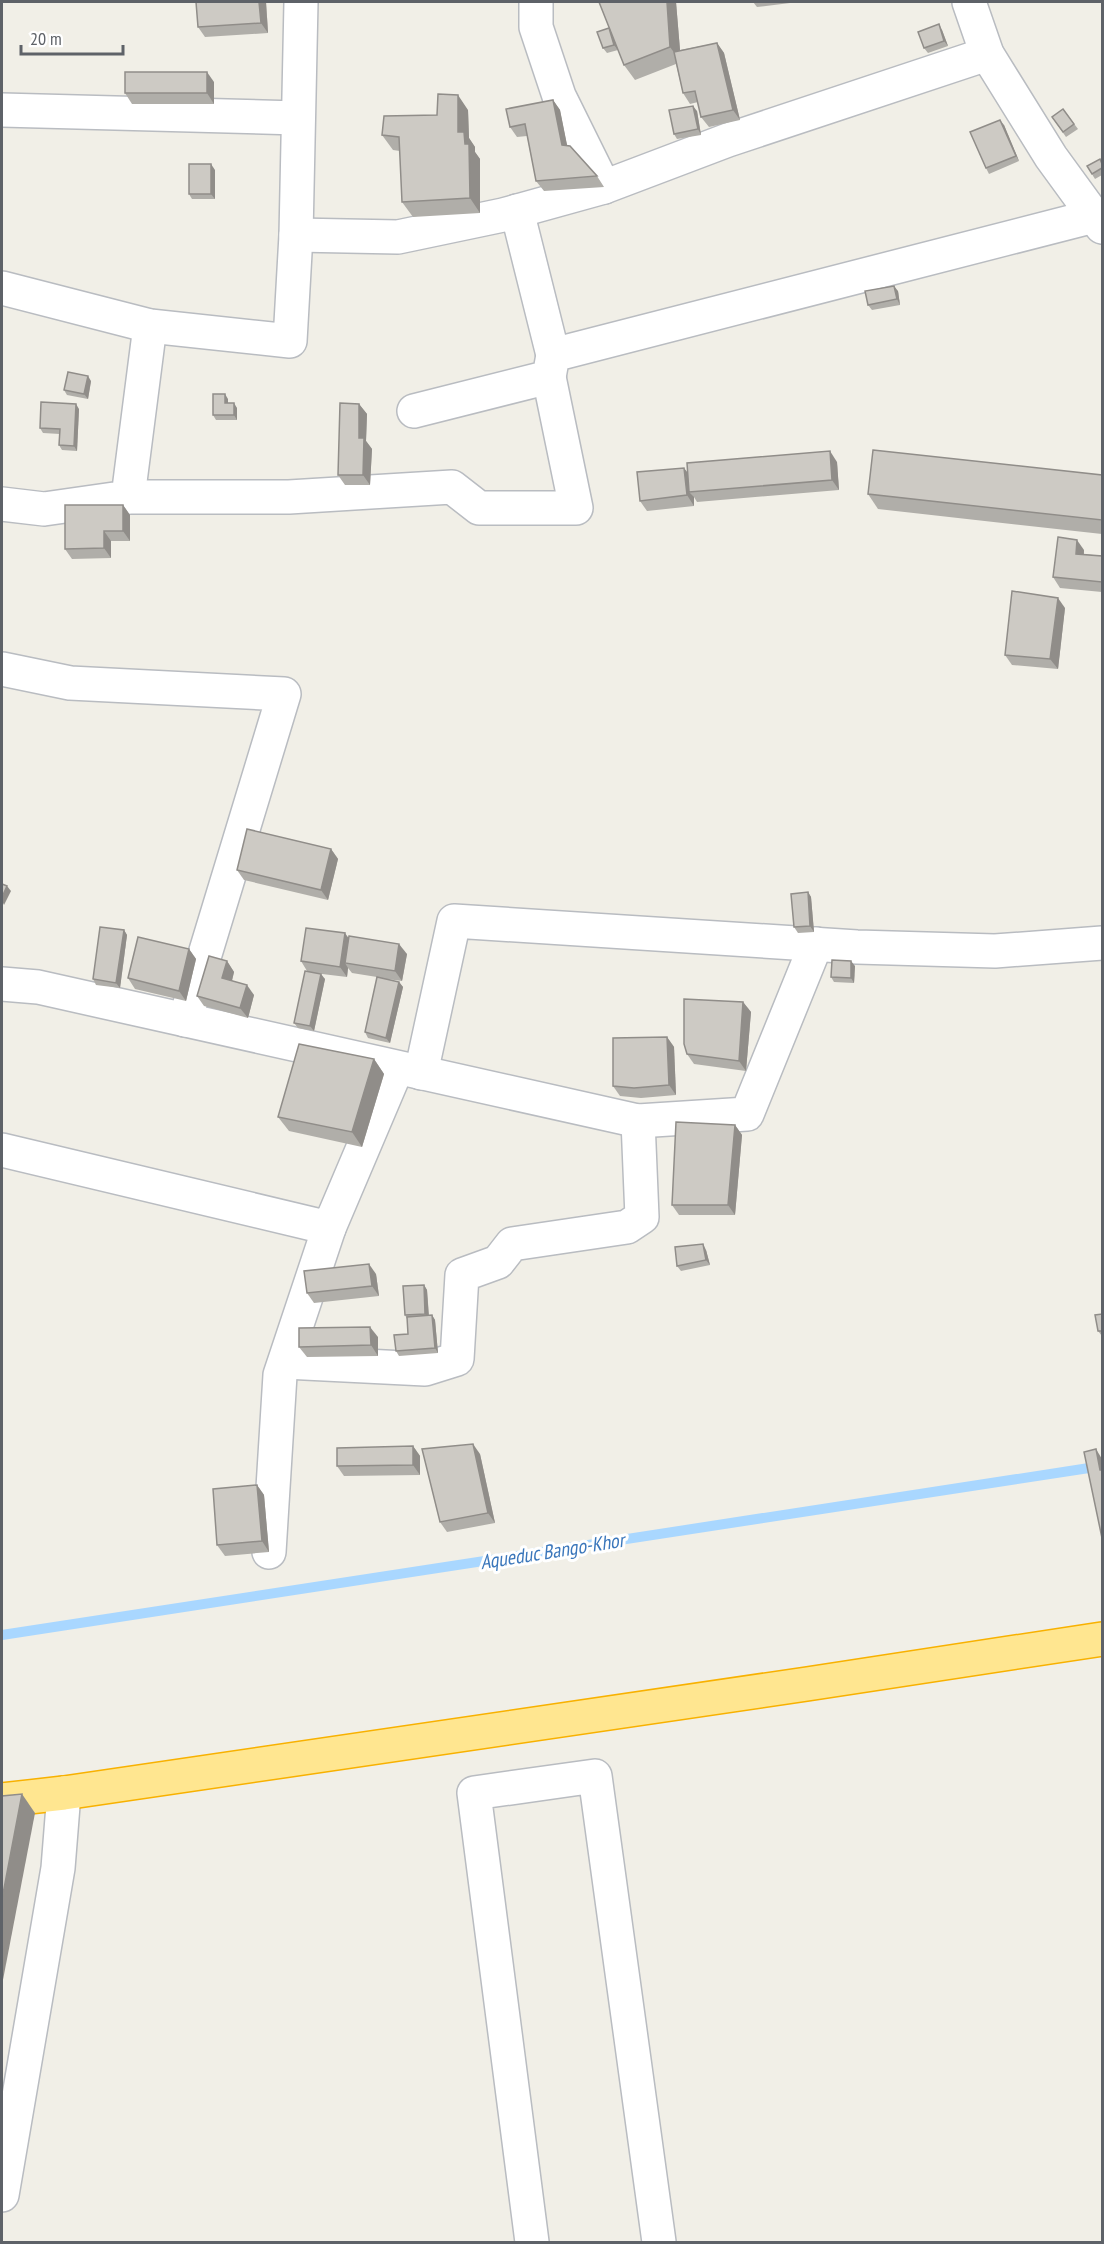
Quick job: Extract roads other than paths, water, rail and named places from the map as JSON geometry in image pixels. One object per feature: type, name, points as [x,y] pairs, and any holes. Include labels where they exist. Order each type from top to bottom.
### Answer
[{"type":"highway","points":[[2,1800],[795,1686],[1102,1639]]},
{"type":"street","points":[[2,288],[150,326],[290,341],[296,235],[301,2]]},
{"type":"street","points":[[536,2],[536,27],[560,96],[604,187]]},
{"type":"street","points":[[414,411],[551,366],[1098,222],[1051,157],[987,54],[969,2]]},
{"type":"street","points":[[296,235],[398,237],[517,211],[604,187],[728,140],[987,54]]},
{"type":"street","points":[[2,110],[298,118]]},
{"type":"street","points":[[2,504],[44,508],[128,497],[289,497],[452,487],[479,508],[576,508],[551,366],[517,211]]},
{"type":"street","points":[[128,497],[150,326]]},
{"type":"street","points":[[2,669],[70,683],[284,694],[185,1020]]},
{"type":"street","points":[[269,1552],[280,1375],[329,1228],[409,1070],[454,921],[816,944],[995,951],[1102,944]]},
{"type":"street","points":[[2,984],[38,987],[638,1121],[747,1114],[816,944]]},
{"type":"street","points":[[285,1362],[425,1369],[457,1359],[462,1275],[498,1262],[512,1244],[627,1227],[642,1217],[638,1121]]},
{"type":"street","points":[[2,1150],[329,1228]]},
{"type":"street","points":[[532,2242],[474,1793],[595,1776],[659,2242]]},
{"type":"street","points":[[2,2195],[58,1868],[63,1793]]},
{"type":"waterway","name":"Aqueduc Bango-Khor","points":[[2,1635],[1102,1466]]}]
